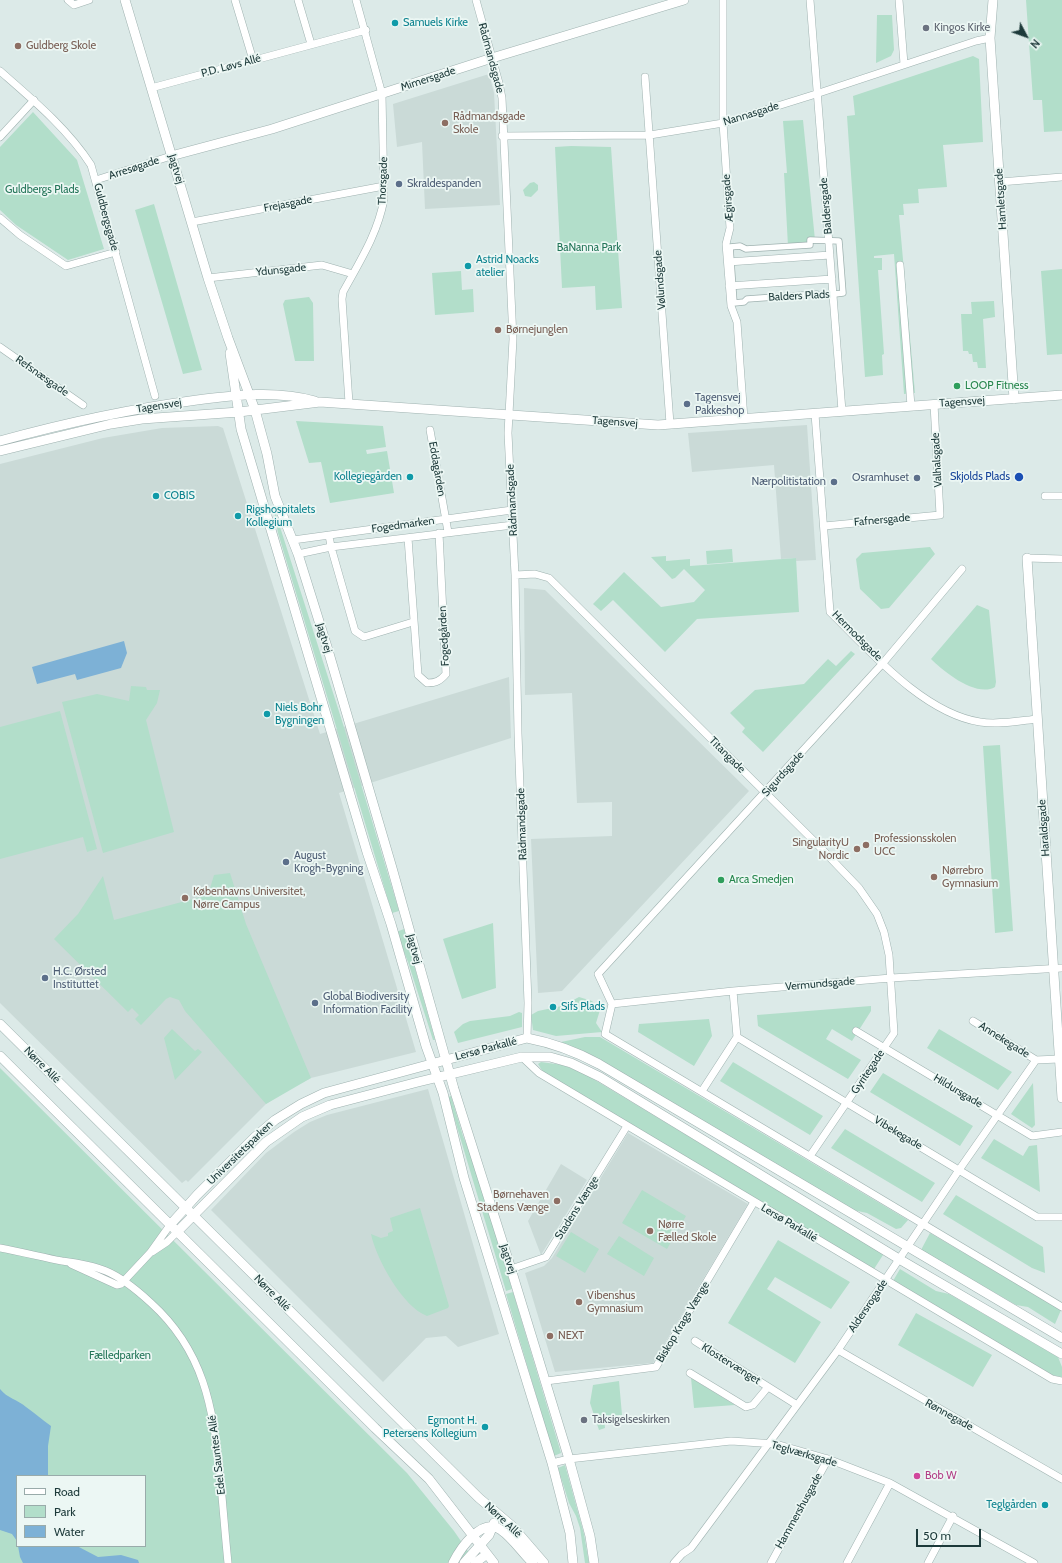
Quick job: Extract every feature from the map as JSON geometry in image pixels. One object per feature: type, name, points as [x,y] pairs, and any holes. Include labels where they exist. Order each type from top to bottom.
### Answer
[{"type":"street","points":[[68,0],[74,5],[89,0]]},
{"type":"street","name":"Jagtvej","points":[[125,0],[208,278],[228,338],[250,395],[268,459],[275,496],[298,554],[388,854],[450,1074],[569,1459],[590,1536],[594,1563]]},
{"type":"street","points":[[235,0],[253,60]]},
{"type":"street","points":[[298,0],[311,44]]},
{"type":"street","name":"Thorsgade","points":[[348,403],[342,299],[343,292],[366,250],[381,215],[384,186],[382,94],[366,30],[356,0]]},
{"type":"street","name":"Rådmandsgade","points":[[476,0],[500,83],[513,339],[508,433],[515,575],[517,684],[528,1003]]},
{"type":"street","name":"Mimersgade","points":[[172,156],[272,129],[492,58],[684,0]]},
{"type":"street","name":"Ægirsgade","points":[[723,0],[723,123],[730,228],[726,244],[731,286],[731,306],[737,322],[744,419]]},
{"type":"street","name":"Baldersgade","points":[[810,0],[816,94],[842,411]]},
{"type":"street","points":[[899,0],[904,64]]},
{"type":"street","name":"Hamletsgade","points":[[993,0],[990,38],[1014,399]]},
{"type":"street","name":"P.D. Løvs Allé","points":[[151,88],[366,30]]},
{"type":"street","name":"Nannasgade","points":[[502,136],[650,135],[723,123],[816,94],[904,64],[990,38]]},
{"type":"street","name":"Guldbergsgade","points":[[0,71],[34,100],[82,151],[91,165],[155,396]]},
{"type":"street","name":"Vølundsgade","points":[[645,77],[646,108],[650,135],[670,424]]},
{"type":"street","points":[[0,137],[34,100]]},
{"type":"street","name":"Arresøgade","points":[[96,180],[172,156]]},
{"type":"street","points":[[1000,182],[1062,177]]},
{"type":"street","name":"Frejasgade","points":[[192,222],[384,186]]},
{"type":"street","points":[[0,218],[20,235],[66,266],[116,252]]},
{"type":"street","points":[[828,240],[810,240],[810,245],[797,246],[746,249],[740,246],[730,247],[729,262],[830,255]]},
{"type":"street","name":"Balders Plads","points":[[828,240],[840,241],[843,293],[819,296],[817,294],[747,299],[744,302],[734,303],[731,286],[832,279]]},
{"type":"street","name":"Ydunsgade","points":[[208,278],[322,265],[353,274]]},
{"type":"street","points":[[900,265],[911,406]]},
{"type":"street","name":"Jagtvej","points":[[228,338],[241,429],[365,845],[391,924],[437,1077],[464,1178],[552,1463],[570,1533],[573,1563]]},
{"type":"street","name":"Refsnæsgade","points":[[0,347],[84,405]]},
{"type":"street","name":"Tagensvej","points":[[0,441],[87,419],[150,407],[236,396],[297,395],[320,402]]},
{"type":"street","name":"Tagensvej","points":[[0,452],[111,424],[142,419],[239,412],[320,402],[635,424],[670,424],[1062,395]]},
{"type":"street","name":"Valhalsgade","points":[[934,404],[940,515]]},
{"type":"street","name":"Hermodsgade","points":[[815,414],[830,612],[921,697],[946,712],[980,722],[1037,720]]},
{"type":"street","name":"Eddagården","points":[[430,430],[448,532]]},
{"type":"street","points":[[1045,496],[1062,496]]},
{"type":"street","name":"Fogedmarken","points":[[293,540],[512,510]]},
{"type":"street","name":"Fafnersgade","points":[[824,526],[940,515]]},
{"type":"street","name":"Fogedmarken","points":[[298,554],[331,547],[513,525]]},
{"type":"street","name":"Fogedgården","points":[[408,538],[418,675],[427,683],[434,683],[441,680],[446,674],[439,533]]},
{"type":"street","points":[[329,535],[331,547],[355,631],[358,635],[364,637],[413,622]]},
{"type":"street","points":[[1027,558],[1062,559]]},
{"type":"street","name":"Haraldsgade","points":[[1027,558],[1037,720],[1058,968],[1059,1059],[1062,1098]]},
{"type":"street","name":"Sigurdsgade","points":[[612,1004],[598,974],[765,793],[883,662],[962,569]]},
{"type":"street","name":"Titangade","points":[[515,575],[535,574],[549,578],[854,882],[870,902],[884,932],[892,978]]},
{"type":"street","name":"Vermundsgade","points":[[612,1004],[733,991],[892,978],[1058,968]]},
{"type":"street","name":"Gyritegade","points":[[810,1156],[894,1034],[895,1027],[892,978]]},
{"type":"street","points":[[702,1091],[737,1037],[733,991]]},
{"type":"street","name":"Lersø Parkallé","points":[[527,1038],[528,1003]]},
{"type":"street","points":[[612,1004],[605,1034],[1062,1307]]},
{"type":"street","name":"Annekegade","points":[[973,1021],[1036,1060]]},
{"type":"street","name":"Nørre Allé","points":[[0,1024],[479,1498],[521,1535],[544,1563]]},
{"type":"street","name":"Hildursgade","points":[[856,1031],[998,1114],[1032,1136],[1062,1132]]},
{"type":"street","name":"Vibekegade","points":[[737,1037],[1037,1217],[1062,1217]]},
{"type":"street","name":"Lersø Parkallé","points":[[446,1060],[527,1038],[550,1042],[572,1050],[1062,1338]]},
{"type":"street","name":"Nørre Allé","points":[[0,1056],[375,1428],[420,1470],[494,1563]]},
{"type":"street","name":"Lersø Parkallé","points":[[450,1074],[522,1057],[550,1057],[571,1063],[600,1077],[899,1259],[1062,1354]]},
{"type":"street","name":"Lersø Parkallé","points":[[522,1057],[540,1074],[885,1281],[1052,1379],[1062,1382]]},
{"type":"street","points":[[1036,1060],[1059,1059]]},
{"type":"street","name":"Universitetsparken","points":[[124,1282],[150,1253],[170,1225],[186,1207],[255,1137],[275,1120],[300,1104],[324,1094],[446,1060]]},
{"type":"street","name":"Aldersrogade","points":[[674,1563],[682,1554],[691,1548],[767,1443],[838,1350],[958,1170],[1036,1060]]},
{"type":"street","name":"Universitetsparken","points":[[150,1253],[167,1242],[266,1142],[302,1117],[330,1105],[450,1074]]},
{"type":"street","name":"Stadens Vænge","points":[[511,1269],[546,1257],[627,1126]]},
{"type":"street","name":"Biskop Krags Vænge","points":[[546,1381],[656,1367],[754,1202]]},
{"type":"street","name":"Edel Sauntes Allé","points":[[0,1248],[64,1261],[83,1263],[108,1272],[146,1298],[172,1325],[190,1351],[204,1383],[216,1432],[228,1563]]},
{"type":"street","name":"Klostervænget","points":[[695,1341],[797,1405]]},
{"type":"street","name":"Rønnegade","points":[[838,1350],[1062,1479]]},
{"type":"street","name":"Klostervænget","points":[[690,1374],[746,1407],[753,1405],[768,1387]]},
{"type":"street","name":"Teglværksgade","points":[[552,1463],[569,1459],[731,1441],[767,1443],[828,1459],[890,1483],[953,1516],[1034,1563]]},
{"type":"street","name":"Hammershusgade","points":[[771,1563],[828,1459]]},
{"type":"street","points":[[848,1563],[890,1483]]},
{"type":"street","points":[[464,1563],[494,1526],[495,1512]]},
{"type":"street","points":[[928,1563],[953,1516]]},
{"type":"street","points":[[453,1563],[462,1547],[473,1536],[484,1528],[494,1526],[502,1530],[533,1563]]},
{"type":"street","points":[[475,1563],[487,1554]]},
{"type":"shaded area","name":"Rådmandsgade Skole","points":[[489,74],[494,93],[500,205],[425,209],[422,142],[397,147],[393,104]]},
{"type":"shaded area","points":[[807,425],[816,560],[796,561],[796,558],[781,559],[774,465],[692,472],[688,433]]},
{"type":"shaded area","name":"Københavns Universitet, Nørre Campus","points":[[218,426],[223,428],[320,734],[509,677],[511,738],[339,793],[416,1052],[311,1078],[288,1090],[266,1104],[188,1182],[186,1180],[182,1183],[0,1003],[0,464],[103,438],[162,428]]},
{"type":"shaded area","points":[[524,588],[545,590],[749,791],[562,991],[538,993],[531,839],[612,836],[612,802],[577,803],[572,693],[525,695]]},
{"type":"shaded area","points":[[428,1089],[499,1334],[458,1347],[446,1336],[426,1338],[383,1382],[211,1210],[266,1153],[310,1122],[327,1115]]},
{"type":"shaded area","name":"Nørre Fælled Skole","points":[[628,1133],[748,1204],[653,1363],[555,1372],[525,1273],[544,1266],[552,1258]]},
{"type":"shaded area","name":"Børnehaven Stadens Vænge","points":[[561,1164],[587,1180],[541,1255],[528,1221]]},
{"type":"green space","points":[[1026,0],[1062,0],[1062,131],[1044,132],[1042,100],[1033,100]]},
{"type":"green space","points":[[877,15],[892,15],[894,50],[891,56],[876,63]]},
{"type":"green space","points":[[973,56],[979,59],[983,142],[943,145],[947,187],[918,189],[919,203],[903,204],[904,215],[899,215],[915,393],[904,394],[894,254],[874,256],[874,258],[882,258],[882,270],[878,270],[884,354],[882,355],[883,375],[865,377],[847,116],[855,115],[853,96]]},
{"type":"green space","name":"Guldbergs Plads","points":[[33,112],[77,160],[104,249],[68,260],[16,225],[0,210],[0,147]]},
{"type":"green space","points":[[803,120],[815,240],[810,245],[788,246],[784,173],[787,173],[783,121]]},
{"type":"green space","name":"BaNanna Park","points":[[555,147],[611,147],[622,308],[596,310],[595,286],[562,288]]},
{"type":"green space","points":[[534,182],[538,185],[538,190],[531,197],[525,196],[523,190],[530,183]]},
{"type":"green space","points":[[154,204],[202,370],[183,374],[135,210]]},
{"type":"green space","points":[[1062,269],[1062,354],[1047,355],[1041,271]]},
{"type":"green space","points":[[461,271],[462,290],[473,289],[474,312],[435,315],[432,273]]},
{"type":"green space","points":[[309,297],[313,303],[314,361],[295,361],[283,304],[285,300]]},
{"type":"green space","points":[[994,301],[995,317],[983,319],[986,368],[978,368],[977,362],[973,362],[972,354],[969,354],[968,351],[963,351],[961,314],[972,314],[971,302]]},
{"type":"green space","points":[[296,421],[383,426],[386,447],[366,450],[367,454],[387,451],[394,493],[330,503],[321,462],[309,463]]},
{"type":"green space","points":[[273,505],[343,724],[399,911],[392,913],[278,533]]},
{"type":"green space","points":[[930,547],[935,554],[889,608],[881,609],[860,589],[856,559],[862,553]]},
{"type":"green space","points":[[732,549],[733,562],[707,564],[706,551]]},
{"type":"green space","points":[[666,556],[666,561],[690,559],[690,566],[796,558],[799,612],[697,619],[665,652],[613,600],[601,611],[593,604],[624,572],[661,607],[694,602],[705,590],[684,569],[672,579],[651,557]]},
{"type":"green space","points":[[977,605],[989,610],[996,682],[995,687],[987,689],[979,689],[960,682],[931,659]]},
{"type":"green space","points":[[851,651],[855,654],[763,752],[742,732],[745,728],[730,713],[755,690],[804,684],[828,659],[836,666]]},
{"type":"green space","points":[[131,686],[146,687],[147,690],[160,690],[157,703],[146,720],[174,832],[103,853],[62,702],[97,694],[129,701]]},
{"type":"green space","points":[[60,711],[97,849],[87,852],[83,837],[0,859],[0,727]]},
{"type":"green space","points":[[1000,745],[1013,931],[995,933],[983,746]]},
{"type":"green space","points":[[230,873],[246,924],[311,1078],[266,1104],[185,1011],[179,1000],[170,997],[166,999],[141,1025],[135,1019],[139,1015],[132,1008],[128,1012],[54,939],[78,914],[103,876],[114,920],[208,895],[214,875]]},
{"type":"green space","points":[[493,923],[496,988],[462,999],[443,939]]},
{"type":"green space","points":[[404,929],[435,1040],[433,1040],[408,962],[396,932]]},
{"type":"green space","points":[[579,997],[592,1001],[600,1010],[596,1023],[602,1032],[556,1036],[533,1030],[531,1015],[538,1011],[562,1006]]},
{"type":"green space","points":[[871,1006],[871,1011],[852,1041],[832,1029],[826,1039],[861,1060],[848,1079],[758,1026],[757,1015]]},
{"type":"green space","points":[[519,1012],[522,1013],[522,1027],[458,1043],[454,1032],[463,1024],[470,1021],[510,1016]]},
{"type":"green space","points":[[709,1019],[712,1036],[694,1066],[638,1032],[639,1024]]},
{"type":"green space","points":[[172,1029],[195,1051],[198,1049],[202,1052],[175,1080],[164,1038]]},
{"type":"green space","points":[[939,1029],[1012,1072],[998,1090],[927,1048]]},
{"type":"green space","points":[[585,1037],[600,1037],[908,1220],[901,1228],[896,1229],[867,1213],[853,1210],[590,1055],[561,1042]]},
{"type":"green space","points":[[541,1062],[563,1065],[585,1074],[883,1255],[874,1269],[543,1072],[538,1064]]},
{"type":"green space","points":[[733,1062],[823,1116],[810,1135],[720,1081]]},
{"type":"green space","name":"Fælledparken","points":[[0,1068],[407,1473],[454,1531],[476,1563],[0,1563]]},
{"type":"green space","points":[[883,1073],[973,1126],[960,1146],[870,1092]]},
{"type":"green space","points":[[1033,1083],[1035,1125],[1032,1128],[1011,1114]]},
{"type":"green space","points":[[451,1096],[463,1136],[477,1170],[512,1289],[506,1291],[448,1097]]},
{"type":"green space","points":[[845,1129],[935,1183],[922,1202],[831,1148]]},
{"type":"green space","points":[[994,1139],[1023,1156],[1029,1146],[1037,1145],[1040,1192],[981,1158]]},
{"type":"green space","points":[[642,1190],[686,1216],[667,1249],[622,1223]]},
{"type":"green space","points":[[956,1195],[1043,1247],[1045,1273],[1032,1268],[943,1214]]},
{"type":"green space","points":[[420,1208],[449,1306],[448,1308],[427,1316],[418,1311],[400,1293],[378,1256],[371,1234],[381,1238],[388,1236],[388,1233],[393,1231],[390,1218]]},
{"type":"green space","points":[[571,1232],[599,1249],[585,1273],[556,1256]]},
{"type":"green space","points":[[930,1233],[1061,1310],[1055,1324],[1028,1307],[1016,1305],[921,1250]]},
{"type":"green space","points":[[619,1236],[654,1258],[644,1276],[607,1254]]},
{"type":"green space","points":[[778,1240],[850,1282],[831,1309],[775,1277],[767,1289],[821,1322],[795,1363],[728,1323]]},
{"type":"green space","points":[[900,1269],[936,1291],[949,1294],[1058,1357],[1062,1367],[1062,1377],[1052,1375],[893,1281]]},
{"type":"green space","points":[[513,1292],[561,1453],[554,1456],[506,1294]]},
{"type":"green space","points":[[916,1313],[992,1355],[973,1387],[898,1345]]},
{"type":"green space","points":[[691,1378],[735,1405],[694,1408]]},
{"type":"green space","points":[[619,1381],[622,1415],[604,1418],[605,1428],[599,1430],[590,1403],[593,1385]]},
{"type":"green space","points":[[565,1465],[584,1534],[589,1563],[585,1563],[580,1528],[569,1503],[558,1468]]},
{"type":"water","points":[[124,641],[127,653],[121,668],[77,680],[75,674],[37,684],[32,667]]},
{"type":"water","points":[[0,1389],[6,1395],[23,1405],[51,1426],[48,1446],[48,1475],[16,1475],[16,1540],[12,1534],[0,1530]]},
{"type":"water","points":[[18,1547],[79,1547],[98,1557],[121,1555],[138,1560],[139,1563],[23,1563]]},
{"type":"place","name":"Samuels Kirke","points":[[395,23]]},
{"type":"place","name":"Kingos Kirke","points":[[926,28]]},
{"type":"place","name":"Guldberg Skole","points":[[18,46]]},
{"type":"place","name":"Rådmandsgade Skole","points":[[445,123]]},
{"type":"place","name":"Skraldespanden","points":[[399,184]]},
{"type":"place","name":"Astrid Noacks atelier","points":[[468,266]]},
{"type":"place","name":"Børnejunglen","points":[[498,330]]},
{"type":"place","name":"LOOP Fitness","points":[[957,386]]},
{"type":"place","name":"Tagensvej Pakkeshop","points":[[687,404]]},
{"type":"place","name":"Kollegiegården","points":[[410,477]]},
{"type":"place","name":"Skjolds Plads","points":[[1019,477]]},
{"type":"place","name":"Osramhuset","points":[[917,478]]},
{"type":"place","name":"Nærpolitistation","points":[[834,482]]},
{"type":"place","name":"COBIS","points":[[156,496]]},
{"type":"place","name":"Rigshospitalets Kollegium","points":[[238,516]]},
{"type":"place","name":"Niels Bohr Bygningen","points":[[267,714]]},
{"type":"place","name":"Professionsskolen UCC","points":[[866,845]]},
{"type":"place","name":"SingularityU Nordic","points":[[857,849]]},
{"type":"place","name":"August Krogh-Bygning","points":[[286,862]]},
{"type":"place","name":"Nørrebro Gymnasium","points":[[934,877]]},
{"type":"place","name":"Arca Smedjen","points":[[721,880]]},
{"type":"place","name":"Københavns Universitet, Nørre Campus","points":[[185,898]]},
{"type":"place","name":"H.C. Ørsted Instituttet","points":[[45,978]]},
{"type":"place","name":"Global Biodiversity Information Facility","points":[[315,1003]]},
{"type":"place","name":"Sifs Plads","points":[[553,1007]]},
{"type":"place","name":"Børnehaven Stadens Vænge","points":[[557,1201]]},
{"type":"place","name":"Nørre Fælled Skole","points":[[650,1231]]},
{"type":"place","name":"Vibenshus Gymnasium","points":[[579,1302]]},
{"type":"place","name":"NEXT","points":[[550,1336]]},
{"type":"place","name":"Taksigelseskirken","points":[[584,1420]]},
{"type":"place","name":"Egmont H. Petersens Kollegium","points":[[485,1427]]},
{"type":"place","name":"Bob W","points":[[917,1476]]},
{"type":"place","name":"Teglgården","points":[[1045,1505]]}]
